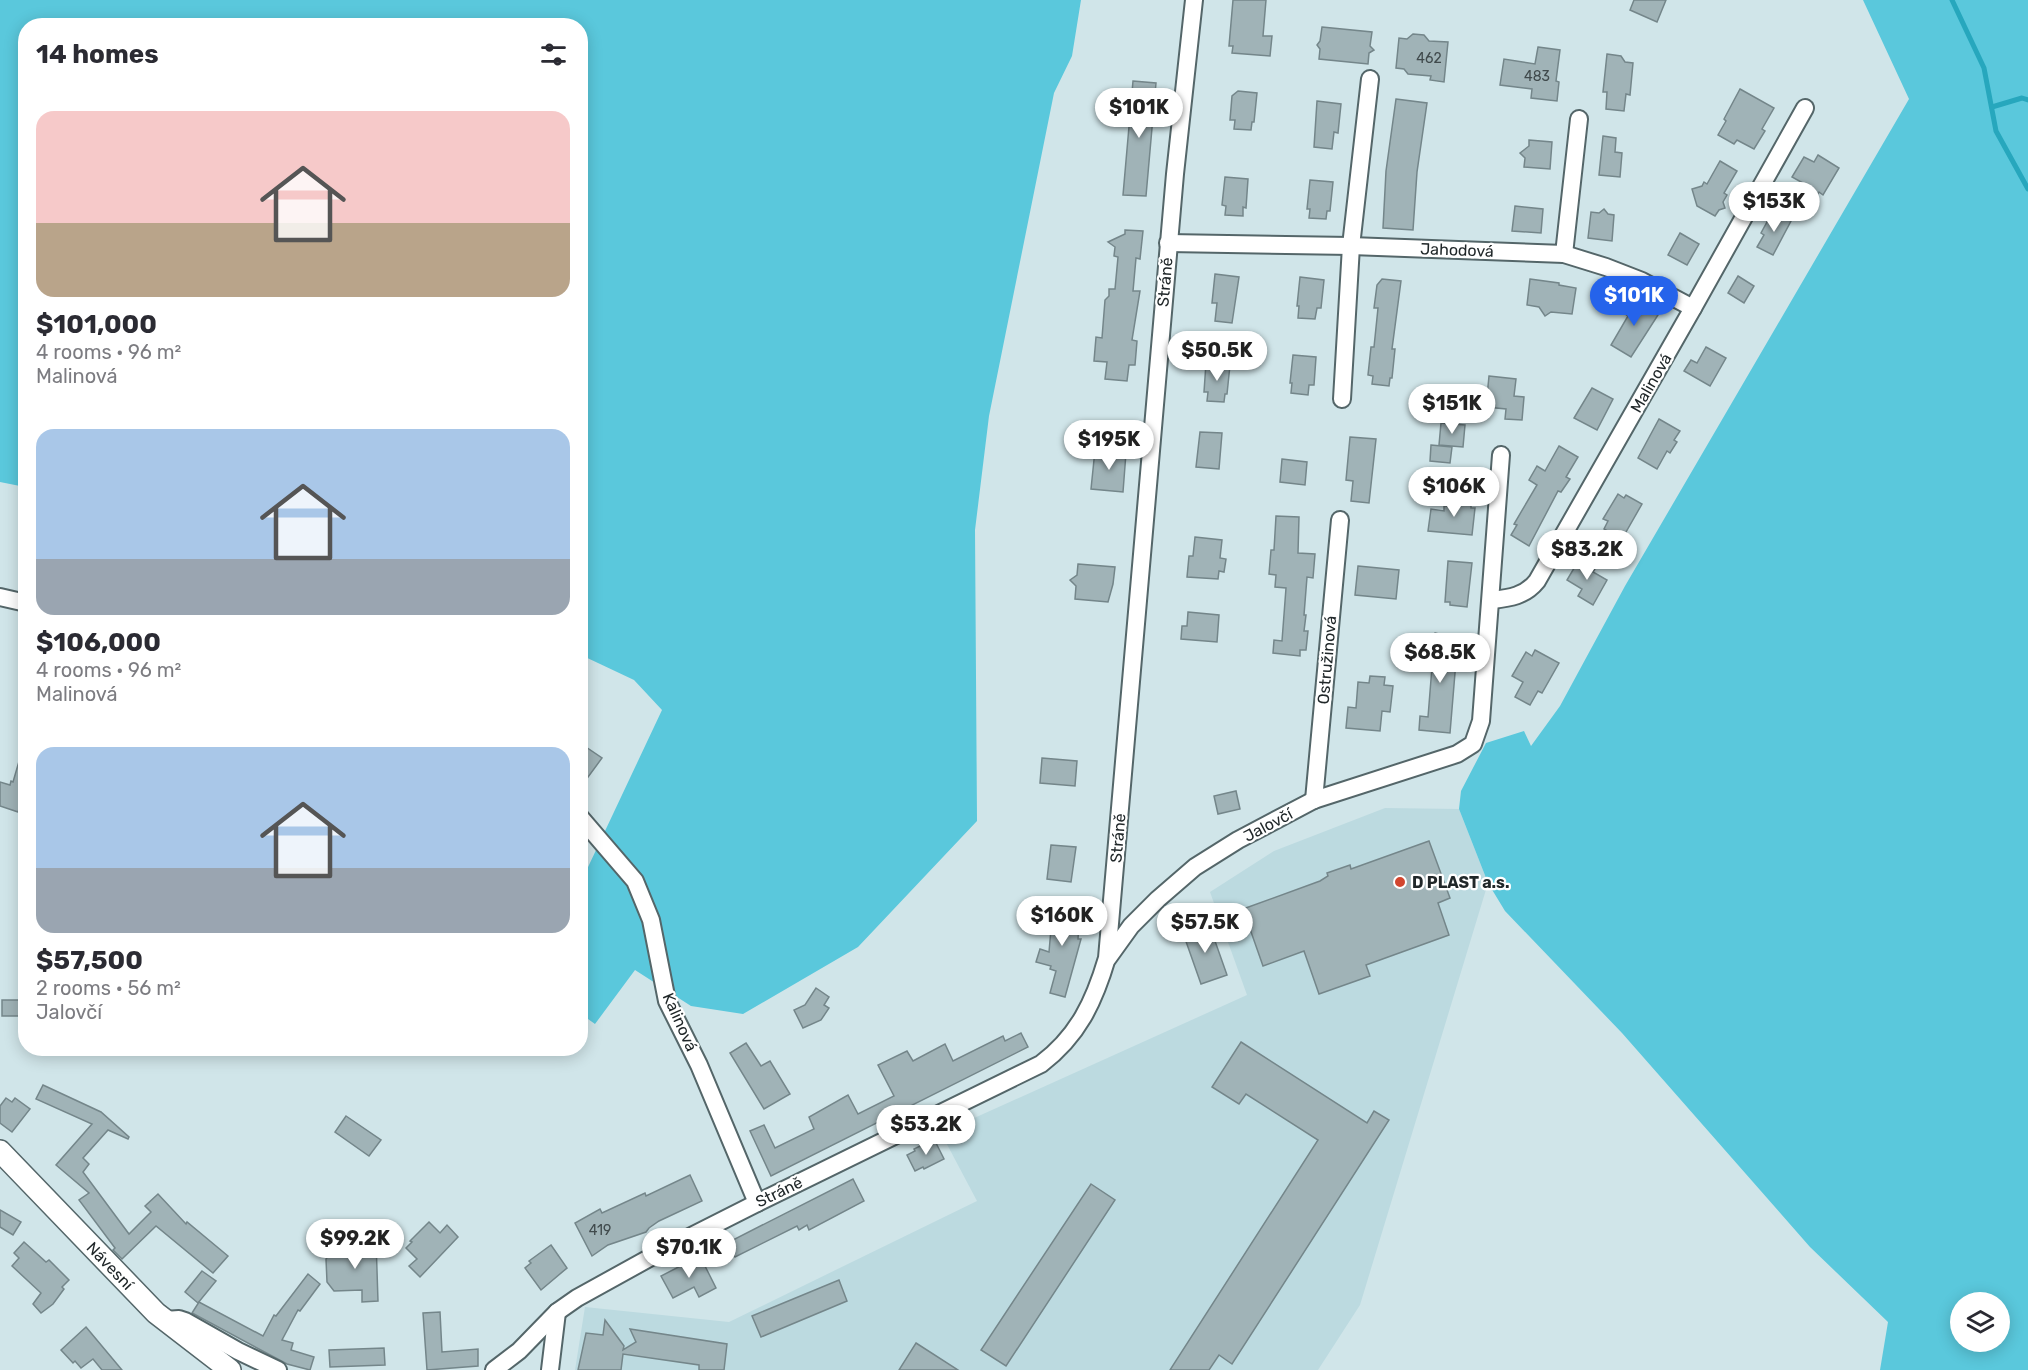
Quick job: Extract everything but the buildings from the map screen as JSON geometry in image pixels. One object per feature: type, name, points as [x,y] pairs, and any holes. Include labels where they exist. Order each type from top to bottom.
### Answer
[{"type":"street","name":"Stráně","points":[[494,1370],[519,1351],[557,1312],[577,1298],[643,1261],[1041,1064],[1059,1051],[1074,1034],[1090,1005],[1107,958],[1168,243],[1194,0]]},
{"type":"street","points":[[1342,399],[1351,246],[1370,79]]},
{"type":"street","name":"Malinová","points":[[1492,600],[1522,594],[1531,589],[1537,581],[1805,108]]},
{"type":"street","points":[[1564,254],[1578,119]]},
{"type":"street","name":"Jahodová","points":[[1168,243],[1351,246],[1564,254],[1642,281],[1693,308]]},
{"type":"street","points":[[1492,600],[1501,456]]},
{"type":"street","name":"Ostružinová","points":[[1314,800],[1340,520]]},
{"type":"street","points":[[0,597],[18,601]]},
{"type":"street","name":"Jalovčí","points":[[1107,958],[1131,926],[1158,899],[1195,867],[1238,840],[1314,800],[1466,750],[1473,744],[1481,721],[1492,600]]},
{"type":"street","name":"Kalinová","points":[[588,826],[635,881],[651,920],[667,1001],[699,1065],[757,1203]]},
{"type":"street","name":"Návesní","points":[[0,1151],[165,1320],[230,1370]]},
{"type":"street","points":[[550,1370],[557,1312]]},
{"type":"street","points":[[165,1320],[185,1321],[238,1352],[278,1370]]},
{"type":"shaded area","points":[[0,0],[1081,0],[1072,56],[1054,93],[989,416],[975,530],[977,821],[858,947],[743,1014],[691,1006],[635,970],[595,1024],[588,1019],[588,867],[662,710],[634,680],[588,658],[588,18],[18,18],[18,486],[0,482]]},
{"type":"shaded area","points":[[1863,0],[2028,0],[2028,1370],[1880,1370],[1888,1322],[1810,1247],[1622,1033],[1505,911],[1488,883],[1459,809],[1461,791],[1486,743],[1524,731],[1531,746],[1560,706],[1625,586],[1909,99]]},
{"type":"shaded area","points":[[1385,808],[1459,809],[1488,883],[1360,1305],[1318,1370],[575,1370],[585,1307],[729,1322],[977,1201],[941,1133],[1247,995],[1210,892],[1274,851]]},
{"type":"waterway","points":[[1952,0],[1984,68],[1996,131],[2028,189]]},
{"type":"waterway","points":[[1992,107],[2022,98],[2028,100]]},
{"type":"place","name":"D PLAST a.s.","points":[[1400,882]]}]
